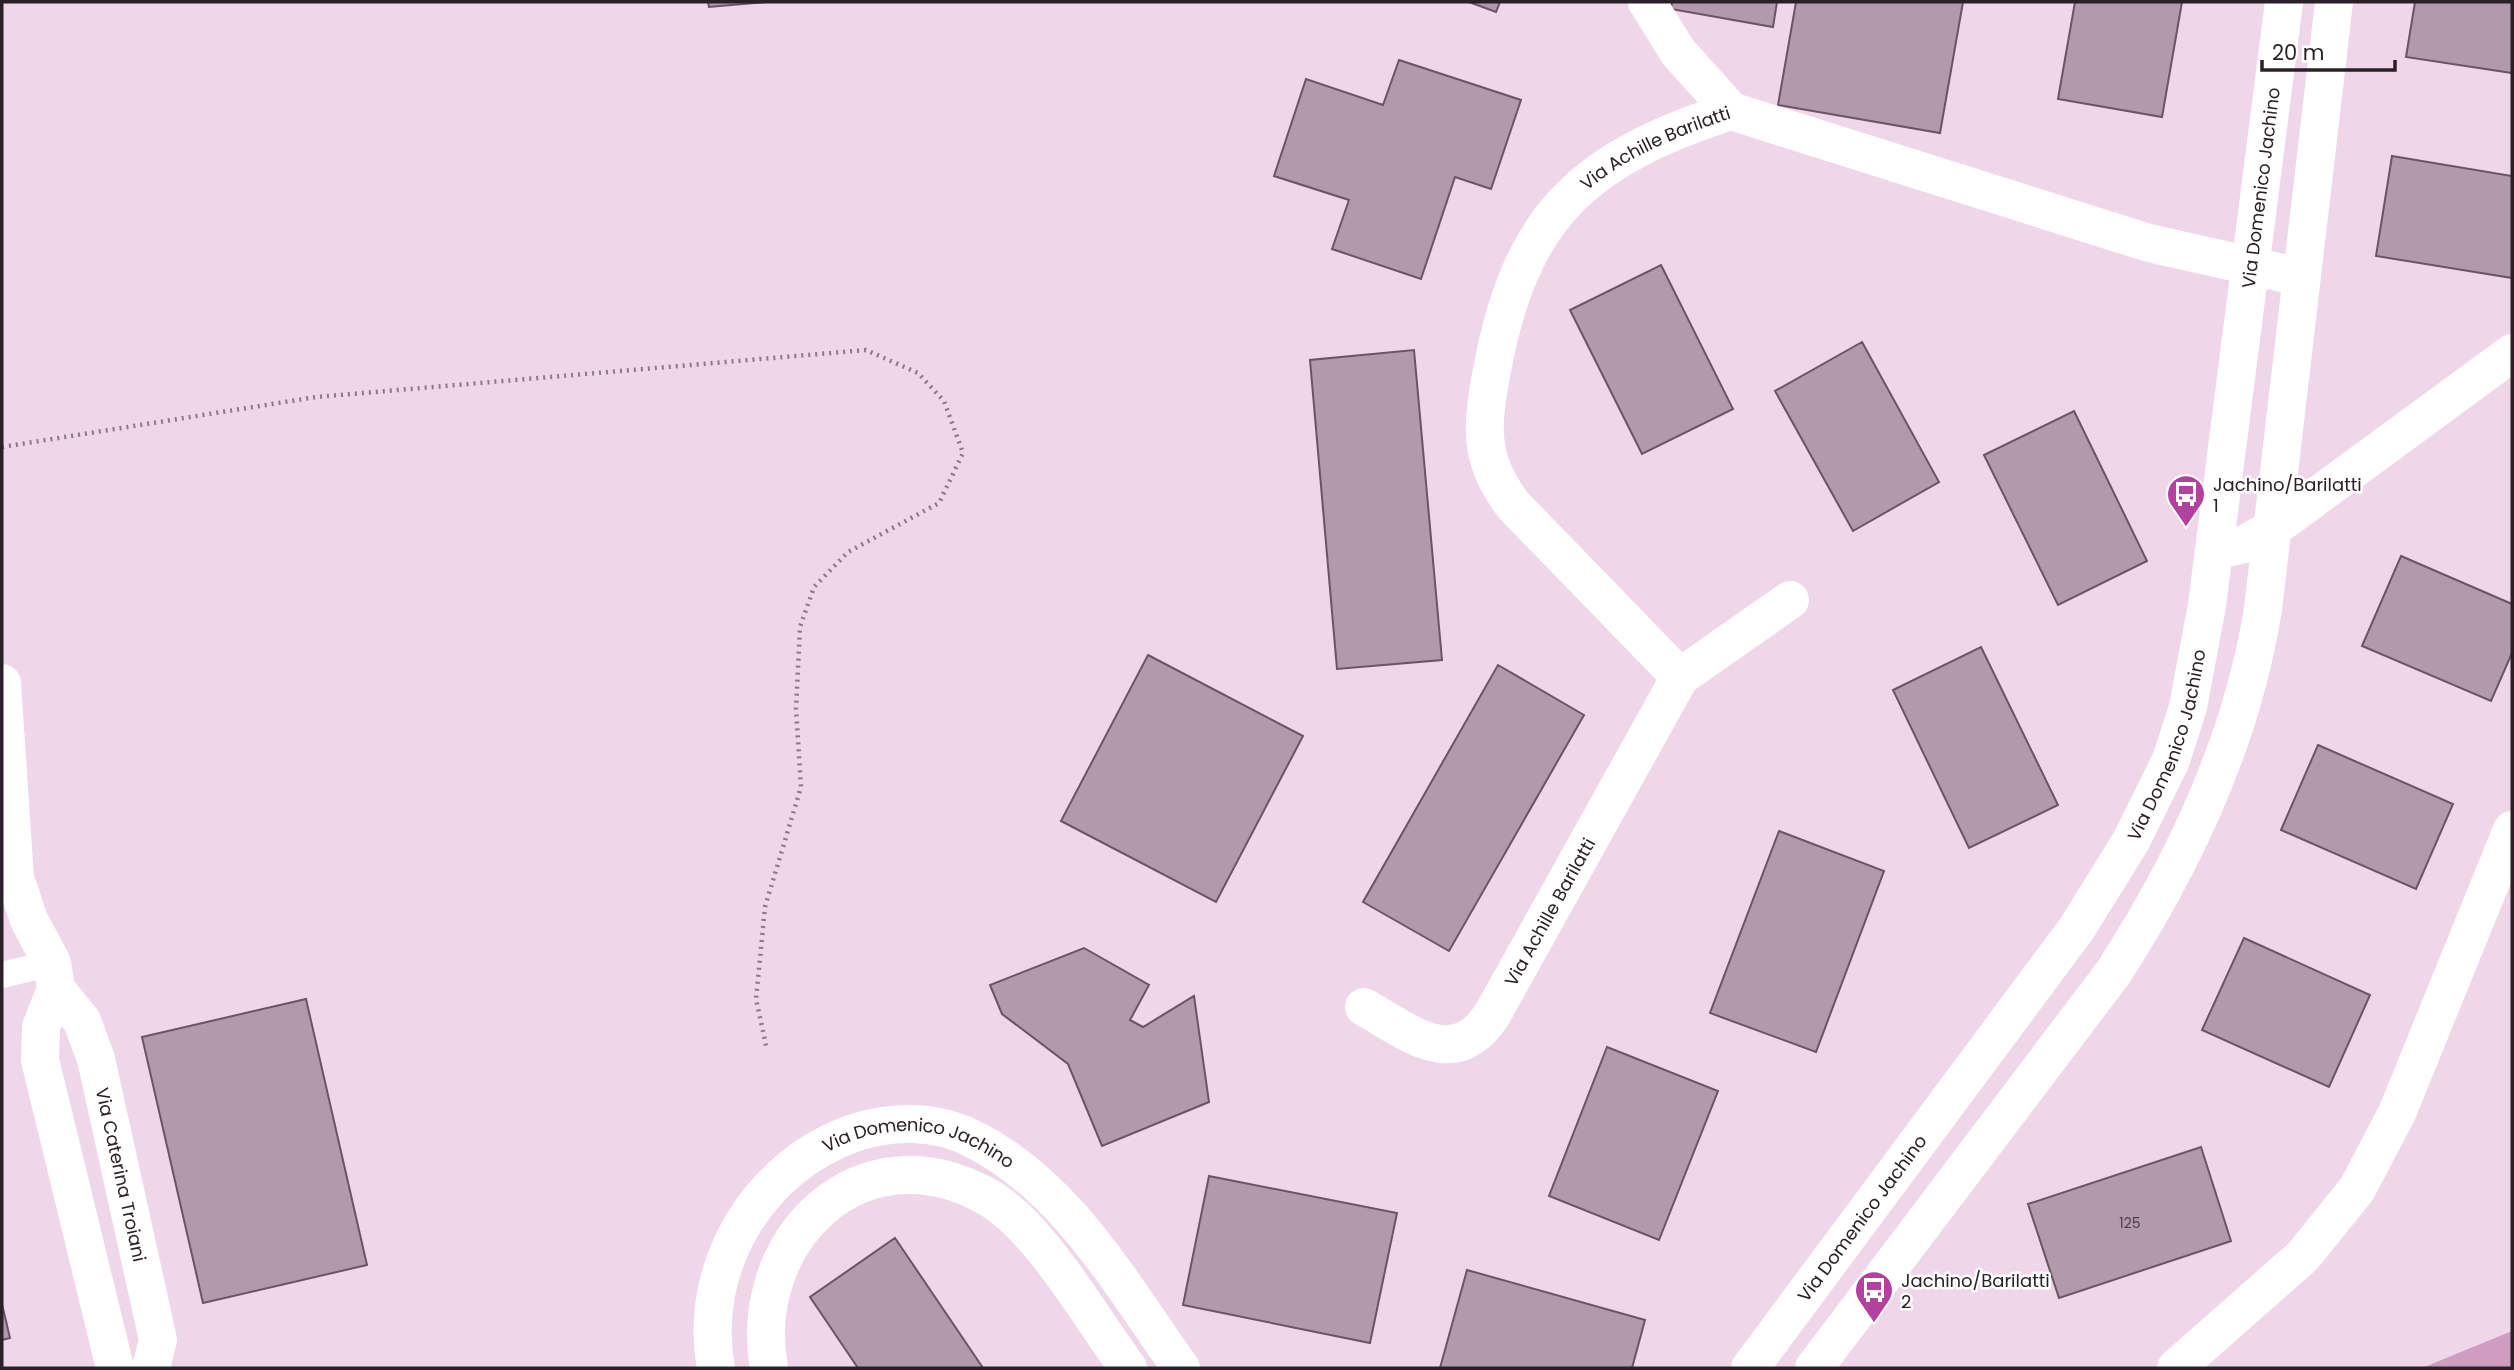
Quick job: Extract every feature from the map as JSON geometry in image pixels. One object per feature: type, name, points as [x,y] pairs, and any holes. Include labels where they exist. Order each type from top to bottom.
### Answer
[{"type":"street","points":[[1647,2],[1678,52],[1731,111]]},
{"type":"street","name":"Via Domenico Jachino","points":[[1750,1368],[2077,928],[2119,862],[2154,798],[2171,760],[2188,707],[2203,635],[2284,2]]},
{"type":"street","points":[[1814,1368],[2096,997],[2150,915],[2217,776],[2245,694],[2260,631],[2275,527],[2300,277],[2334,2]]},
{"type":"street","name":"Via Achille Barilatti","points":[[1680,677],[1506,496],[1486,452],[1483,419],[1498,340],[1513,284],[1525,257],[1553,216],[1588,181],[1627,153],[1663,135],[1731,111],[2149,243],[2300,277]]},
{"type":"street","points":[[2214,551],[2245,544],[2275,527],[2504,370]]},
{"type":"street","name":"Via Achille Barilatti","points":[[1364,1007],[1435,1044],[1459,1044],[1479,1033],[1680,677],[1790,600]]},
{"type":"street","name":"Via Caterina Troiani","points":[[2,683],[15,878],[15,923],[54,976],[82,1021],[96,1059],[158,1340],[152,1368]]},
{"type":"street","points":[[2176,1368],[2295,1264],[2332,1224],[2357,1189],[2397,1113],[2512,830]]},
{"type":"street","points":[[54,976],[41,1027],[40,1060],[115,1368]]},
{"type":"street","name":"Via Domenico Jachino","points":[[716,1368],[712,1328],[719,1283],[738,1234],[764,1192],[785,1171],[815,1149],[871,1127],[915,1124],[971,1138],[1017,1167],[1042,1188],[1088,1239],[1181,1368]]},
{"type":"street","points":[[1907,1160],[1947,1194]]},
{"type":"street","name":"Via Domenico Jachino","points":[[769,1368],[764,1334],[768,1295],[795,1236],[836,1198],[870,1182],[902,1176],[940,1179],[964,1186],[987,1196],[1008,1212],[1045,1254],[1128,1368]]},
{"type":"lane","points":[[2,975],[54,976]]},
{"type":"path","points":[[2,447],[316,397],[866,350],[918,373],[944,401],[963,453],[939,503],[848,552],[814,587],[800,626],[796,709],[801,787],[765,907],[756,999],[767,1050]]},
{"type":"shaded area","points":[[2512,1331],[2512,1368],[2422,1368]]},
{"type":"building","points":[[708,2],[767,2],[709,7]]},
{"type":"building","points":[[1469,2],[1500,2],[1496,12]]},
{"type":"building","points":[[1672,2],[1777,2],[1773,27],[1671,9]]},
{"type":"building","points":[[1796,2],[1963,2],[1940,133],[1778,105]]},
{"type":"building","points":[[2075,2],[2182,2],[2162,117],[2058,99]]},
{"type":"building","points":[[2415,2],[2512,2],[2512,73],[2406,57]]},
{"type":"building","points":[[1399,60],[1521,100],[1491,189],[1455,177],[1421,279],[1332,249],[1349,200],[1274,176],[1306,79],[1383,105]]},
{"type":"building","points":[[2392,156],[2512,176],[2512,278],[2376,256]]},
{"type":"building","points":[[1661,265],[1733,409],[1642,454],[1570,310]]},
{"type":"building","points":[[1862,342],[1939,482],[1853,531],[1775,391]]},
{"type":"building","points":[[1414,350],[1442,660],[1337,669],[1310,360]]},
{"type":"building","points":[[2074,411],[2147,561],[2058,605],[1984,455]]},
{"type":"building","points":[[2401,556],[2512,604],[2512,653],[2491,701],[2362,646]]},
{"type":"building","points":[[1981,647],[2058,805],[1969,848],[1893,690]]},
{"type":"building","points":[[1148,655],[1303,736],[1216,902],[1061,821]]},
{"type":"building","points":[[1498,665],[1584,715],[1449,951],[1363,902]]},
{"type":"building","points":[[2318,745],[2453,804],[2416,889],[2281,830]]},
{"type":"building","points":[[1779,831],[1884,871],[1816,1052],[1710,1013]]},
{"type":"building","points":[[2244,938],[2370,995],[2329,1087],[2202,1030]]},
{"type":"building","points":[[1084,948],[1149,985],[1130,1020],[1143,1027],[1194,996],[1209,1102],[1102,1146],[1068,1064],[1002,1014],[990,985]]},
{"type":"building","points":[[306,999],[367,1265],[203,1303],[142,1037]]},
{"type":"building","points":[[1607,1047],[1718,1091],[1659,1240],[1549,1196]]},
{"type":"building","points":[[2201,1147],[2231,1241],[2059,1298],[2028,1204]]},
{"type":"building","points":[[1209,1176],[1397,1213],[1370,1343],[1183,1305]]},
{"type":"building","points":[[895,1238],[983,1368],[858,1368],[810,1297]]},
{"type":"building","points":[[1467,1270],[1645,1320],[1632,1368],[1440,1368]]},
{"type":"building","points":[[2,1304],[10,1338],[2,1340]]},
{"type":"place","name":"Jachino/Barilatti 1","points":[[2186,528]]},
{"type":"place","name":"Jachino/Barilatti 2","points":[[1874,1324]]}]
